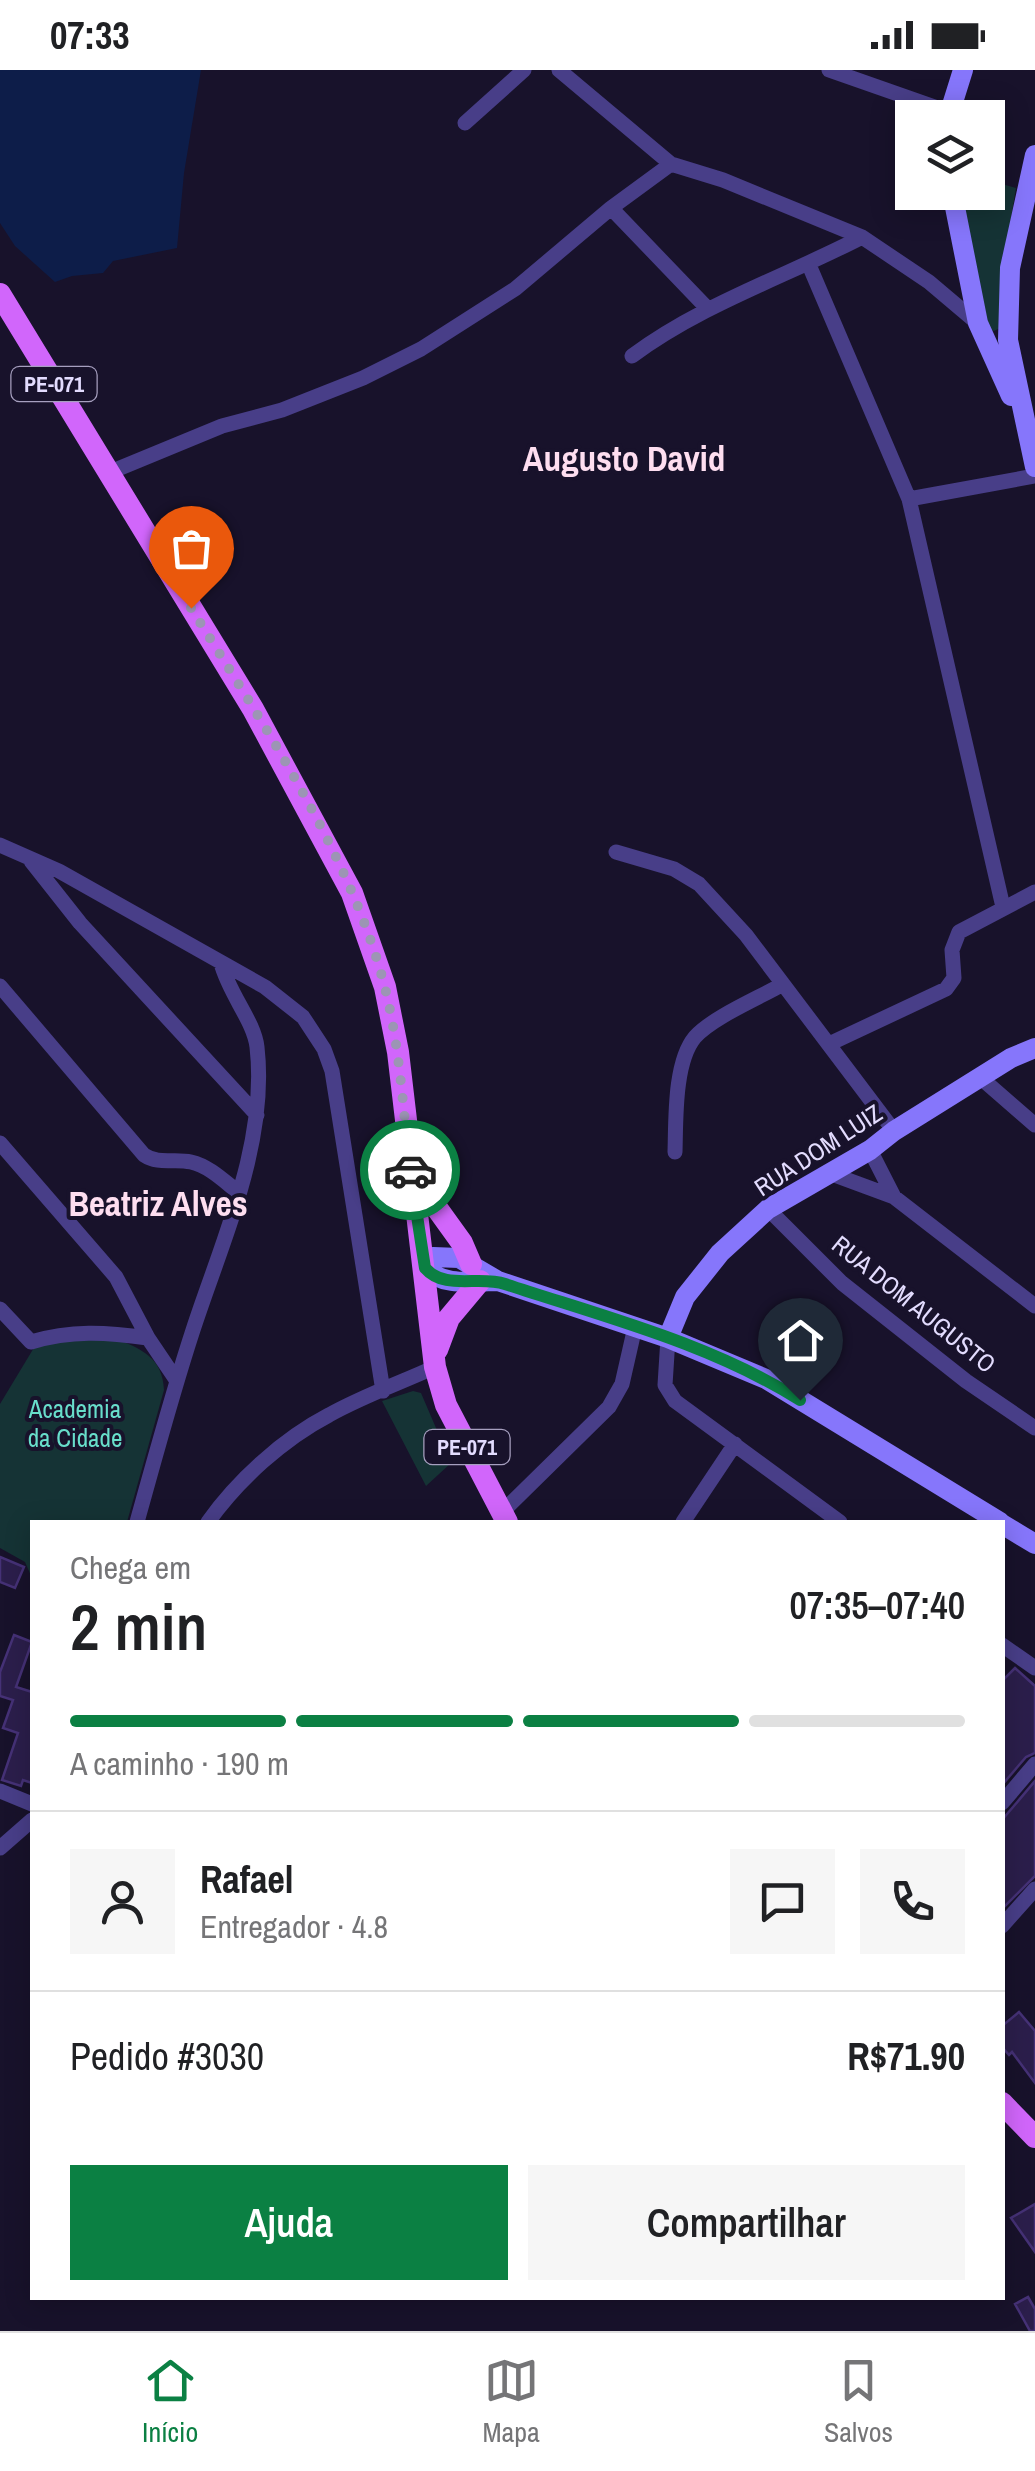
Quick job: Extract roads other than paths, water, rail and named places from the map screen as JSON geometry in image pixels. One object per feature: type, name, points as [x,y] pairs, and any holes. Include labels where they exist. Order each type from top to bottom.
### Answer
[{"type":"main road","name":"PE-071","points":[[0,294],[253,709],[352,893],[385,987],[398,1052],[435,1363],[446,1404],[504,1518]]},
{"type":"main road","points":[[410,1171],[483,1275],[449,1318],[435,1363]]},
{"type":"main road","points":[[1005,2106],[1035,2137]]},
{"type":"street","points":[[465,123],[524,70]]},
{"type":"street","points":[[559,70],[671,164],[723,180],[862,238],[929,282],[993,338],[1009,344]]},
{"type":"street","points":[[829,70],[908,100]]},
{"type":"street","points":[[953,100],[962,70]]},
{"type":"street","points":[[1035,155],[1010,268],[1009,344],[1035,467]]},
{"type":"street","points":[[108,473],[222,426],[282,410],[363,378],[421,349],[515,289],[610,208],[671,164]]},
{"type":"street","points":[[610,208],[707,308]]},
{"type":"street","points":[[956,210],[978,323],[1026,429]]},
{"type":"street","points":[[632,356],[668,329],[707,308],[862,238]]},
{"type":"street","points":[[809,265],[909,499],[1004,908]]},
{"type":"street","points":[[909,499],[1035,476]]},
{"type":"street","points":[[0,845],[58,871],[264,987],[303,1017],[324,1049],[332,1071],[383,1392]]},
{"type":"street","points":[[616,852],[674,869],[699,884],[746,936],[894,1131]]},
{"type":"street","points":[[31,861],[80,922],[257,1115]]},
{"type":"street","points":[[829,1044],[946,989],[956,970],[952,950],[955,938],[1035,892]]},
{"type":"street","points":[[139,1520],[177,1381],[238,1192],[257,1115],[256,1041],[227,987],[221,964]]},
{"type":"street","points":[[675,1152],[678,1090],[689,1047],[697,1034],[783,984]]},
{"type":"street","points":[[0,986],[144,1155],[157,1162],[191,1162],[202,1166],[238,1192]]},
{"type":"street","name":"RUA DOM LUIZ","points":[[668,1338],[685,1297],[720,1253],[768,1209],[870,1150],[1011,1058],[1035,1048]]},
{"type":"street","points":[[980,1078],[1035,1125]]},
{"type":"street","points":[[0,1143],[116,1277],[148,1338],[177,1381]]},
{"type":"street","points":[[870,1150],[894,1197]]},
{"type":"street","points":[[829,1172],[894,1197],[1035,1306]]},
{"type":"street","name":"RUA DOM AUGUSTO","points":[[768,1209],[842,1283],[966,1381],[1035,1428]]},
{"type":"street","points":[[425,1268],[433,1257],[451,1257],[483,1275],[668,1338],[766,1379],[996,1520]]},
{"type":"street","points":[[0,1308],[31,1342],[62,1333],[90,1331],[148,1338]]},
{"type":"street","points":[[504,1518],[609,1407],[622,1384],[636,1327]]},
{"type":"street","points":[[668,1338],[664,1373],[668,1394],[736,1444],[818,1516]]},
{"type":"street","points":[[209,1520],[225,1499],[280,1448],[328,1415],[383,1392],[435,1363]]},
{"type":"street","points":[[684,1520],[736,1444]]},
{"type":"street","points":[[1005,1525],[1035,1544]]},
{"type":"street","points":[[1005,1651],[1035,1668]]},
{"type":"street","points":[[1005,1800],[1035,1764]]},
{"type":"street","points":[[0,1790],[30,1803]]},
{"type":"street","points":[[0,1848],[30,1822]]},
{"type":"street","points":[[1005,1923],[1035,1889]]},
{"type":"water","points":[[0,70],[201,70],[184,173],[177,248],[113,261],[103,273],[55,282],[15,246],[0,223]]},
{"type":"district","name":"Augusto David","points":[[624,459]]},
{"type":"district","name":"Beatriz Alves","points":[[158,1204]]},
{"type":"park label","name":"Academia da Cidade","points":[[75,1424]]}]
